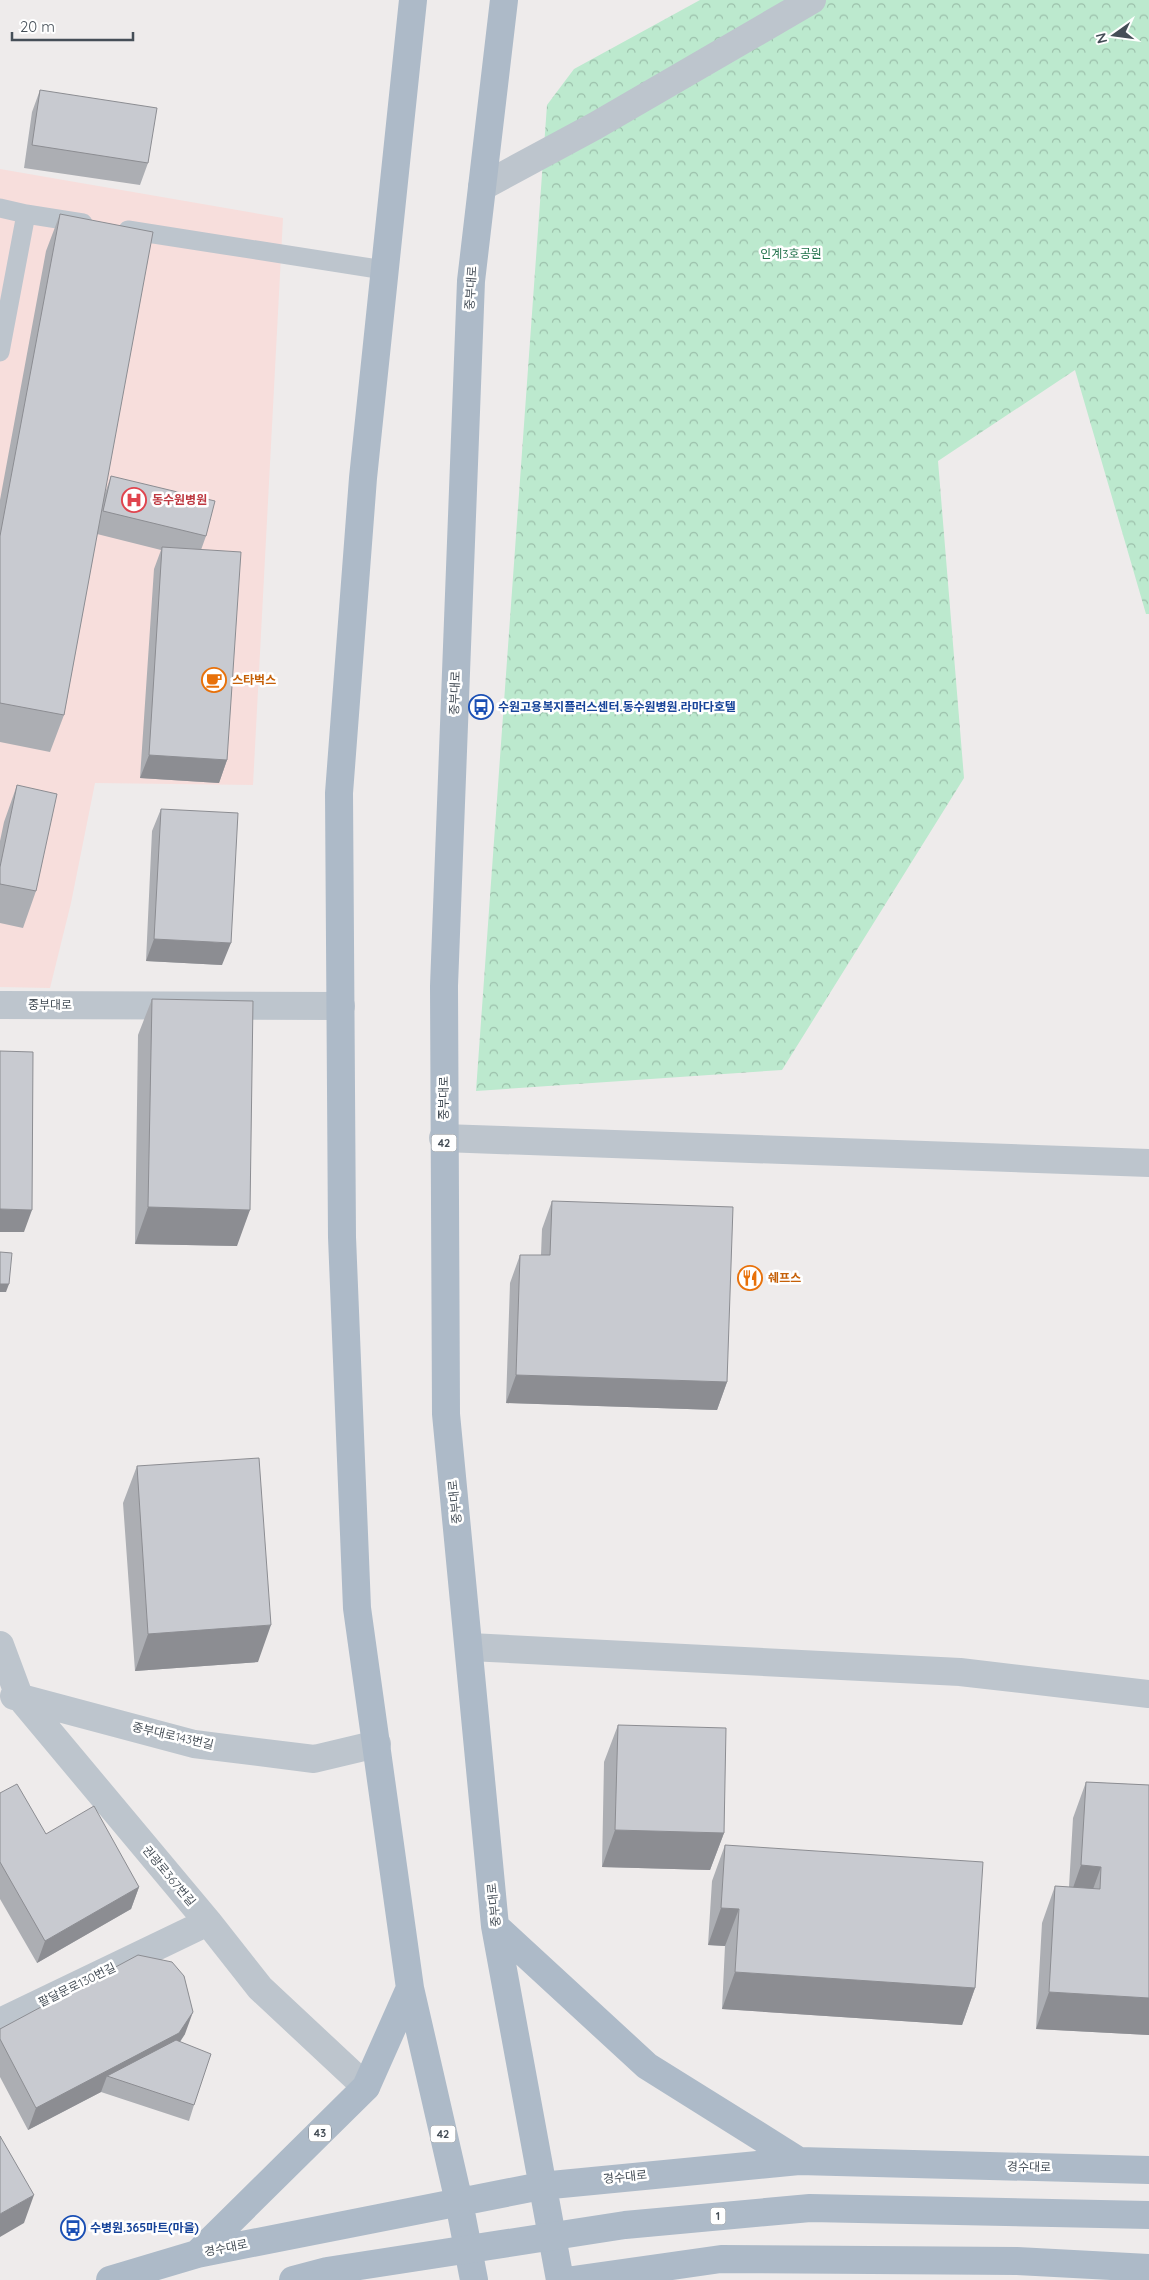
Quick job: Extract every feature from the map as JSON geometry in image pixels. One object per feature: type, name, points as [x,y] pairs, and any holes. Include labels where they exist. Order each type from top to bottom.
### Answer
[{"type":"main road","name":"42","points":[[413,0],[363,478],[339,793],[342,1237],[356,1608],[377,1744],[410,1988],[459,2202],[474,2280]]},
{"type":"main road","name":"중부대로","points":[[504,0],[471,281],[444,986],[446,1414],[470,1647],[495,1926],[541,2186],[560,2280]]},
{"type":"main road","points":[[495,1926],[647,2066],[799,2161]]},
{"type":"main road","name":"43","points":[[197,2254],[366,2087],[410,1988]]},
{"type":"main road","name":"경수대로","points":[[110,2280],[197,2254],[541,2186],[799,2161],[1149,2170]]},
{"type":"main road","name":"1","points":[[293,2280],[327,2271],[625,2225],[810,2208],[1149,2215]]},
{"type":"main road","points":[[573,2280],[721,2259],[1017,2261],[1149,2268]]},
{"type":"street","points":[[482,187],[595,126],[812,0]]},
{"type":"street","name":"중부대로","points":[[0,1005],[341,1006]]},
{"type":"street","points":[[444,1138],[1149,1163]]},
{"type":"street","name":"권광로367번길","points":[[0,1645],[9,1696],[208,1922],[260,1988],[366,2087]]},
{"type":"street","points":[[470,1647],[960,1672],[1149,1694]]},
{"type":"street","name":"중부대로143번길","points":[[9,1696],[194,1744],[314,1759],[377,1744]]},
{"type":"street","name":"팔달문로130번길","points":[[0,2022],[208,1922]]},
{"type":"lane","points":[[0,208],[26,214],[384,270]]},
{"type":"lane","points":[[0,352],[26,214]]},
{"type":"shaded area","name":"동수원병원","points":[[0,169],[283,218],[253,785],[95,783],[71,903],[50,988],[0,987]]},
{"type":"green space","name":"인계3호공원","points":[[700,0],[1149,0],[1149,614],[1146,614],[1075,370],[938,461],[964,778],[782,1070],[476,1091],[547,105],[574,69]]},
{"type":"building","points":[[40,90],[157,108],[148,163],[32,145]]},
{"type":"building","points":[[60,214],[153,232],[64,715],[0,703],[0,536]]},
{"type":"building","points":[[111,476],[215,501],[206,536],[103,511]]},
{"type":"building","points":[[162,547],[241,552],[227,760],[149,755]]},
{"type":"building","points":[[17,785],[57,794],[36,891],[0,884],[0,867]]},
{"type":"building","points":[[161,809],[238,813],[231,943],[154,939]]},
{"type":"building","points":[[152,999],[253,1001],[250,1210],[148,1207]]},
{"type":"building","points":[[0,1051],[33,1052],[32,1210],[0,1209]]},
{"type":"building","points":[[552,1201],[733,1207],[727,1382],[516,1375],[520,1255],[550,1255]]},
{"type":"building","points":[[0,1252],[12,1253],[9,1284],[0,1284]]},
{"type":"building","points":[[259,1458],[271,1625],[148,1634],[137,1466]]},
{"type":"building","points":[[618,1725],[726,1728],[724,1833],[615,1830]]},
{"type":"building","points":[[1086,1782],[1149,1785],[1149,1998],[1049,1992],[1055,1886],[1100,1889],[1101,1867],[1081,1865]]},
{"type":"building","points":[[17,1784],[46,1834],[94,1806],[139,1887],[45,1941],[0,1862],[0,1793]]},
{"type":"building","points":[[725,1845],[983,1862],[975,1988],[735,1972],[739,1909],[721,1908]]},
{"type":"building","points":[[138,1955],[172,1962],[184,1976],[193,2012],[179,2033],[36,2108],[0,2039],[0,2029]]},
{"type":"building","points":[[176,2040],[211,2054],[194,2105],[107,2076]]},
{"type":"building","points":[[0,2136],[34,2195],[0,2214]]},
{"type":"place","name":"동수원병원","points":[[134,500]]},
{"type":"place","name":"스타벅스","points":[[214,680]]},
{"type":"place","name":"수원고용복지플러스센터.동수원병원.라마다호텔","points":[[481,707]]},
{"type":"place","name":"쉐프스","points":[[750,1278]]},
{"type":"place","name":"수병원.365마트(마을)","points":[[73,2228]]}]
